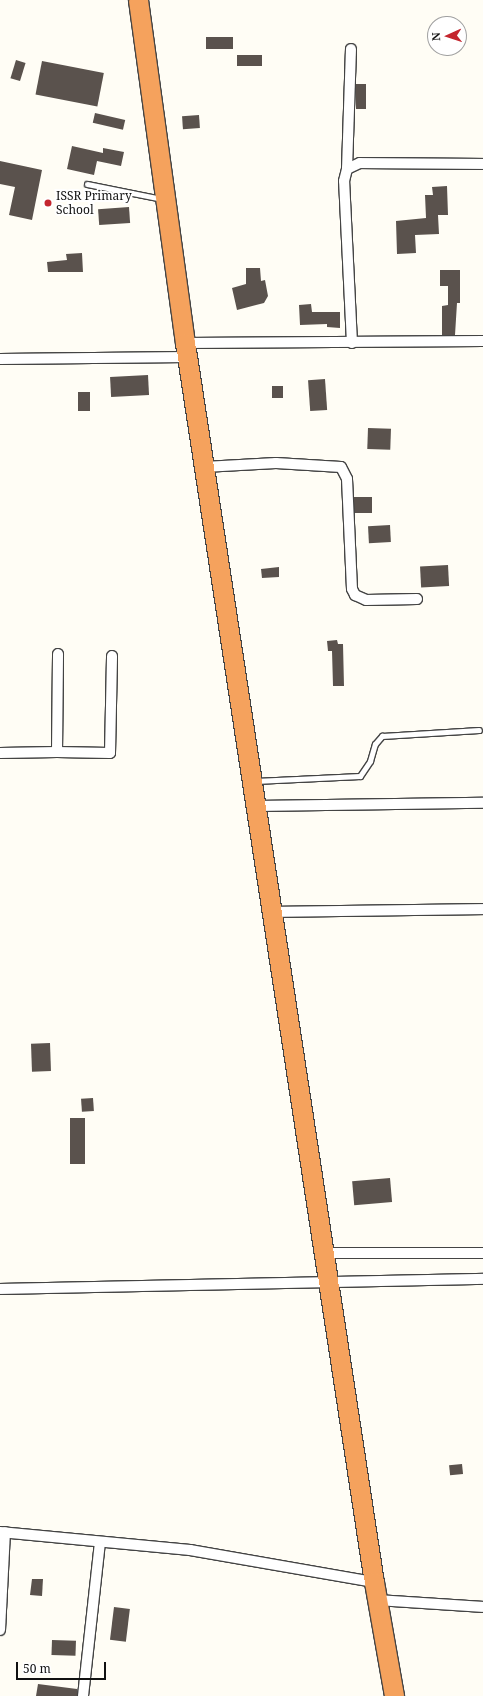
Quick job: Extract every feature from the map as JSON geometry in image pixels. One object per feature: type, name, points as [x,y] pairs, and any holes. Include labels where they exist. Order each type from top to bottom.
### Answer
[{"type":"highway","points":[[138,0],[186,350],[376,1591],[394,1696]]},
{"type":"street","points":[[351,49],[347,169],[344,181],[352,343]]},
{"type":"street","points":[[347,169],[360,163],[483,164]]},
{"type":"street","points":[[0,359],[352,343],[483,341]]},
{"type":"street","points":[[204,467],[276,463],[341,467],[346,473],[347,479],[352,589],[355,594],[366,600],[417,599]]},
{"type":"street","points":[[57,752],[58,654]]},
{"type":"street","points":[[0,753],[110,753],[112,656]]},
{"type":"street","points":[[256,806],[483,803]]},
{"type":"street","points":[[272,912],[483,909]]},
{"type":"street","points":[[325,1253],[483,1253]]},
{"type":"street","points":[[0,1289],[483,1279]]},
{"type":"street","points":[[0,1630],[3,1532],[190,1550],[376,1591],[483,1607]]},
{"type":"street","points":[[83,1696],[100,1542]]},
{"type":"lane","points":[[87,184],[165,200]]},
{"type":"lane","points":[[252,781],[360,776],[370,761],[375,744],[382,736],[479,730]]},
{"type":"building","points":[[206,37],[233,37],[233,49],[206,49]]},
{"type":"building","points":[[237,55],[262,55],[262,66],[237,66]]},
{"type":"building","points":[[16,60],[26,63],[20,81],[10,78]]},
{"type":"building","points":[[42,61],[104,73],[97,106],[36,94]]},
{"type":"building","points":[[356,84],[366,84],[366,109],[356,109]]},
{"type":"building","points":[[95,113],[125,120],[123,130],[93,123]]},
{"type":"building","points":[[199,115],[200,128],[183,129],[182,116]]},
{"type":"building","points":[[72,146],[103,153],[103,148],[124,152],[121,166],[97,161],[94,175],[67,169]]},
{"type":"building","points":[[0,161],[42,170],[32,220],[9,215],[15,187],[0,184]]},
{"type":"building","points":[[447,186],[448,215],[438,215],[439,234],[415,235],[416,253],[397,254],[396,221],[426,218],[425,195],[433,195],[432,187]]},
{"type":"building","points":[[129,207],[130,223],[99,225],[98,209]]},
{"type":"building","points":[[82,253],[83,272],[48,272],[47,262],[67,260],[66,254]]},
{"type":"building","points":[[246,268],[260,268],[261,281],[265,280],[268,296],[264,303],[237,310],[232,288],[246,284]]},
{"type":"building","points":[[440,270],[460,270],[460,303],[457,303],[455,335],[442,335],[442,306],[448,305],[448,286],[440,286]]},
{"type":"building","points":[[311,304],[312,312],[340,312],[340,328],[327,327],[327,324],[300,325],[299,305]]},
{"type":"building","points":[[148,375],[149,395],[111,397],[110,377]]},
{"type":"building","points":[[325,379],[327,410],[310,411],[308,380]]},
{"type":"building","points":[[272,386],[283,386],[283,398],[272,398]]},
{"type":"building","points":[[78,392],[90,392],[90,411],[78,411]]},
{"type":"building","points":[[368,428],[391,429],[390,450],[367,449]]},
{"type":"building","points":[[354,497],[372,497],[372,513],[354,513]]},
{"type":"building","points":[[390,525],[391,542],[369,543],[368,526]]},
{"type":"building","points":[[448,565],[449,586],[421,587],[420,566]]},
{"type":"building","points":[[279,567],[279,577],[262,578],[261,569]]},
{"type":"building","points":[[337,640],[338,644],[343,644],[344,686],[333,686],[332,651],[328,651],[327,641]]},
{"type":"building","points":[[50,1043],[51,1071],[32,1072],[31,1044]]},
{"type":"building","points":[[93,1098],[94,1111],[82,1112],[81,1099]]},
{"type":"building","points":[[70,1118],[85,1118],[85,1164],[70,1164]]},
{"type":"building","points":[[390,1178],[392,1202],[354,1205],[352,1181]]},
{"type":"building","points":[[462,1464],[463,1474],[450,1475],[449,1465]]},
{"type":"building","points":[[32,1579],[43,1579],[42,1596],[30,1595]]},
{"type":"building","points":[[114,1607],[130,1609],[126,1642],[110,1640]]},
{"type":"building","points":[[52,1640],[76,1641],[75,1656],[51,1655]]},
{"type":"building","points":[[38,1684],[77,1689],[77,1696],[36,1696]]},
{"type":"place","name":"ISSR Primary School","points":[[48,203]]}]
